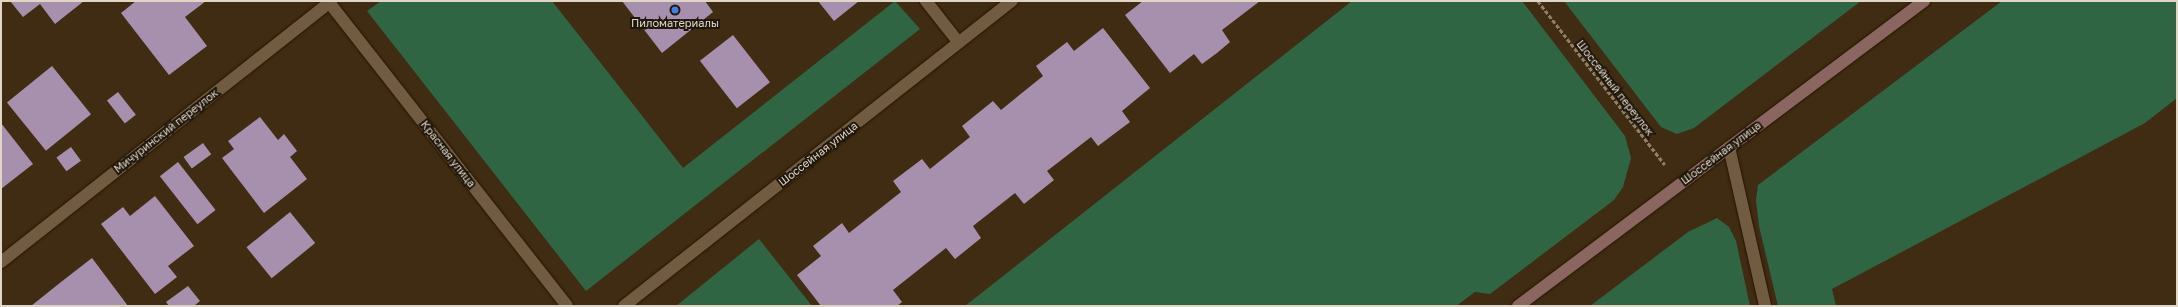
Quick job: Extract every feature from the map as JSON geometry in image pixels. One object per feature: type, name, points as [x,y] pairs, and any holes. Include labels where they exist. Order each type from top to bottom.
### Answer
[{"type":"main road","name":"Шоссейная улица","points":[[1518,306],[1924,1]]},
{"type":"street","name":"Мичуринский переулок","points":[[1,262],[329,1]]},
{"type":"street","name":"Красная улица","points":[[329,1],[567,306]]},
{"type":"street","points":[[926,1],[959,43]]},
{"type":"street","name":"Шоссейная улица","points":[[624,306],[1012,1]]},
{"type":"street","points":[[1729,147],[1765,306]]},
{"type":"path","name":"Шоссейный переулок","points":[[1538,1],[1679,184]]},
{"type":"green space","points":[[381,1],[552,1],[683,168],[895,1],[920,29],[586,291],[367,11]]},
{"type":"green space","points":[[1352,1],[1522,1],[1625,136],[1631,158],[1623,187],[1614,200],[1490,294],[1475,292],[1456,306],[965,306]]},
{"type":"green space","points":[[1564,1],[1861,1],[1694,128],[1677,134],[1661,127]]},
{"type":"green space","points":[[2002,1],[2177,1],[2177,98],[2145,123],[1832,289],[1836,306],[1778,306],[1759,226],[1756,200],[1758,185]]},
{"type":"green space","points":[[1717,218],[1729,227],[1736,241],[1750,306],[1590,306],[1688,232]]},
{"type":"green space","points":[[759,239],[812,306],[676,306]]},
{"type":"building","points":[[10,1],[84,1],[55,24],[40,4],[23,17]]},
{"type":"building","points":[[136,1],[206,1],[185,17],[207,46],[169,75],[121,13]]},
{"type":"building","points":[[622,1],[705,1],[713,12],[662,53]]},
{"type":"building","points":[[818,1],[859,1],[834,21]]},
{"type":"building","points":[[1143,1],[1260,1],[1222,30],[1230,42],[1217,53],[1202,64],[1194,54],[1170,73],[1125,15]]},
{"type":"building","points":[[1103,28],[1150,88],[1122,111],[1130,122],[1098,146],[1091,137],[1047,171],[1054,180],[1024,204],[1015,193],[973,226],[981,238],[955,259],[946,248],[893,290],[902,302],[897,306],[821,306],[797,275],[821,256],[813,246],[842,223],[849,233],[901,192],[893,181],[922,159],[930,169],[970,137],[962,126],[993,101],[1001,110],[1043,76],[1036,66],[1067,42],[1074,51]]},
{"type":"building","points":[[733,35],[770,82],[737,108],[700,61]]},
{"type":"building","points":[[52,66],[91,114],[46,151],[7,103]]},
{"type":"building","points":[[118,92],[136,115],[125,123],[107,101]]},
{"type":"building","points":[[260,117],[278,140],[284,134],[297,151],[290,157],[307,179],[264,213],[222,158],[234,149],[228,141]]},
{"type":"building","points":[[1,123],[33,164],[1,189]]},
{"type":"building","points":[[203,143],[211,154],[192,168],[184,157]]},
{"type":"building","points":[[71,147],[81,161],[66,171],[56,158]]},
{"type":"building","points":[[178,162],[216,210],[197,224],[160,176]]},
{"type":"building","points":[[155,196],[194,246],[168,266],[177,277],[155,294],[101,224],[123,207],[130,216]]},
{"type":"building","points":[[290,212],[315,243],[272,278],[246,247]]},
{"type":"building","points":[[92,258],[128,306],[31,306],[61,282]]},
{"type":"building","points":[[188,286],[200,301],[194,306],[169,306],[166,302]]},
{"type":"place","name":"Пиломатериалы","points":[[675,10]]}]
